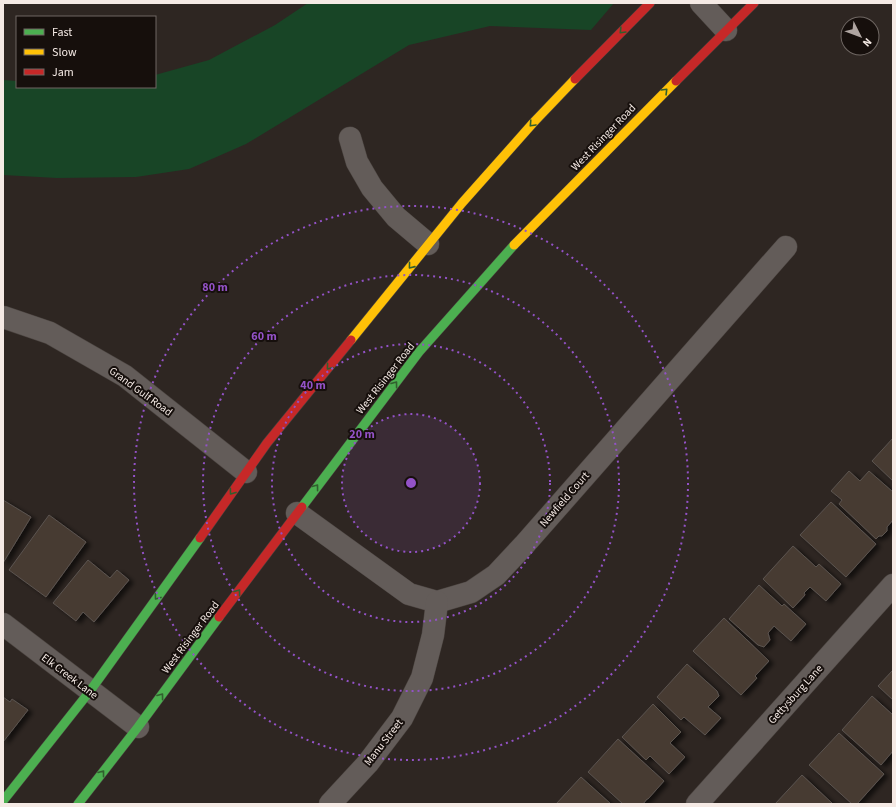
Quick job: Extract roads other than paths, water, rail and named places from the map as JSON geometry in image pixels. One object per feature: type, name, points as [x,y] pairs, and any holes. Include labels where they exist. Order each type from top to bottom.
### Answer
[{"type":"main road","points":[[3,801],[90,691],[267,443],[428,244],[533,123],[650,3]]},
{"type":"main road","name":"West Risinger Road","points":[[78,804],[138,727],[419,352],[511,248],[754,3]]},
{"type":"street","points":[[701,3],[726,30]]},
{"type":"street","points":[[350,138],[357,162],[372,188],[396,217],[428,244]]},
{"type":"street","name":"Newfield Court","points":[[437,602],[470,592],[496,575],[786,247]]},
{"type":"street","name":"Grand Gulf Road","points":[[3,317],[50,333],[125,376],[246,472]]},
{"type":"street","points":[[297,513],[409,594],[437,602]]},
{"type":"street","name":"Gettysburg Lane","points":[[697,804],[893,585]]},
{"type":"street","name":"Manu Street","points":[[330,804],[368,762],[402,718],[422,678],[432,635],[437,602]]},
{"type":"street","name":"Elk Creek Lane","points":[[3,624],[138,727]]}]
